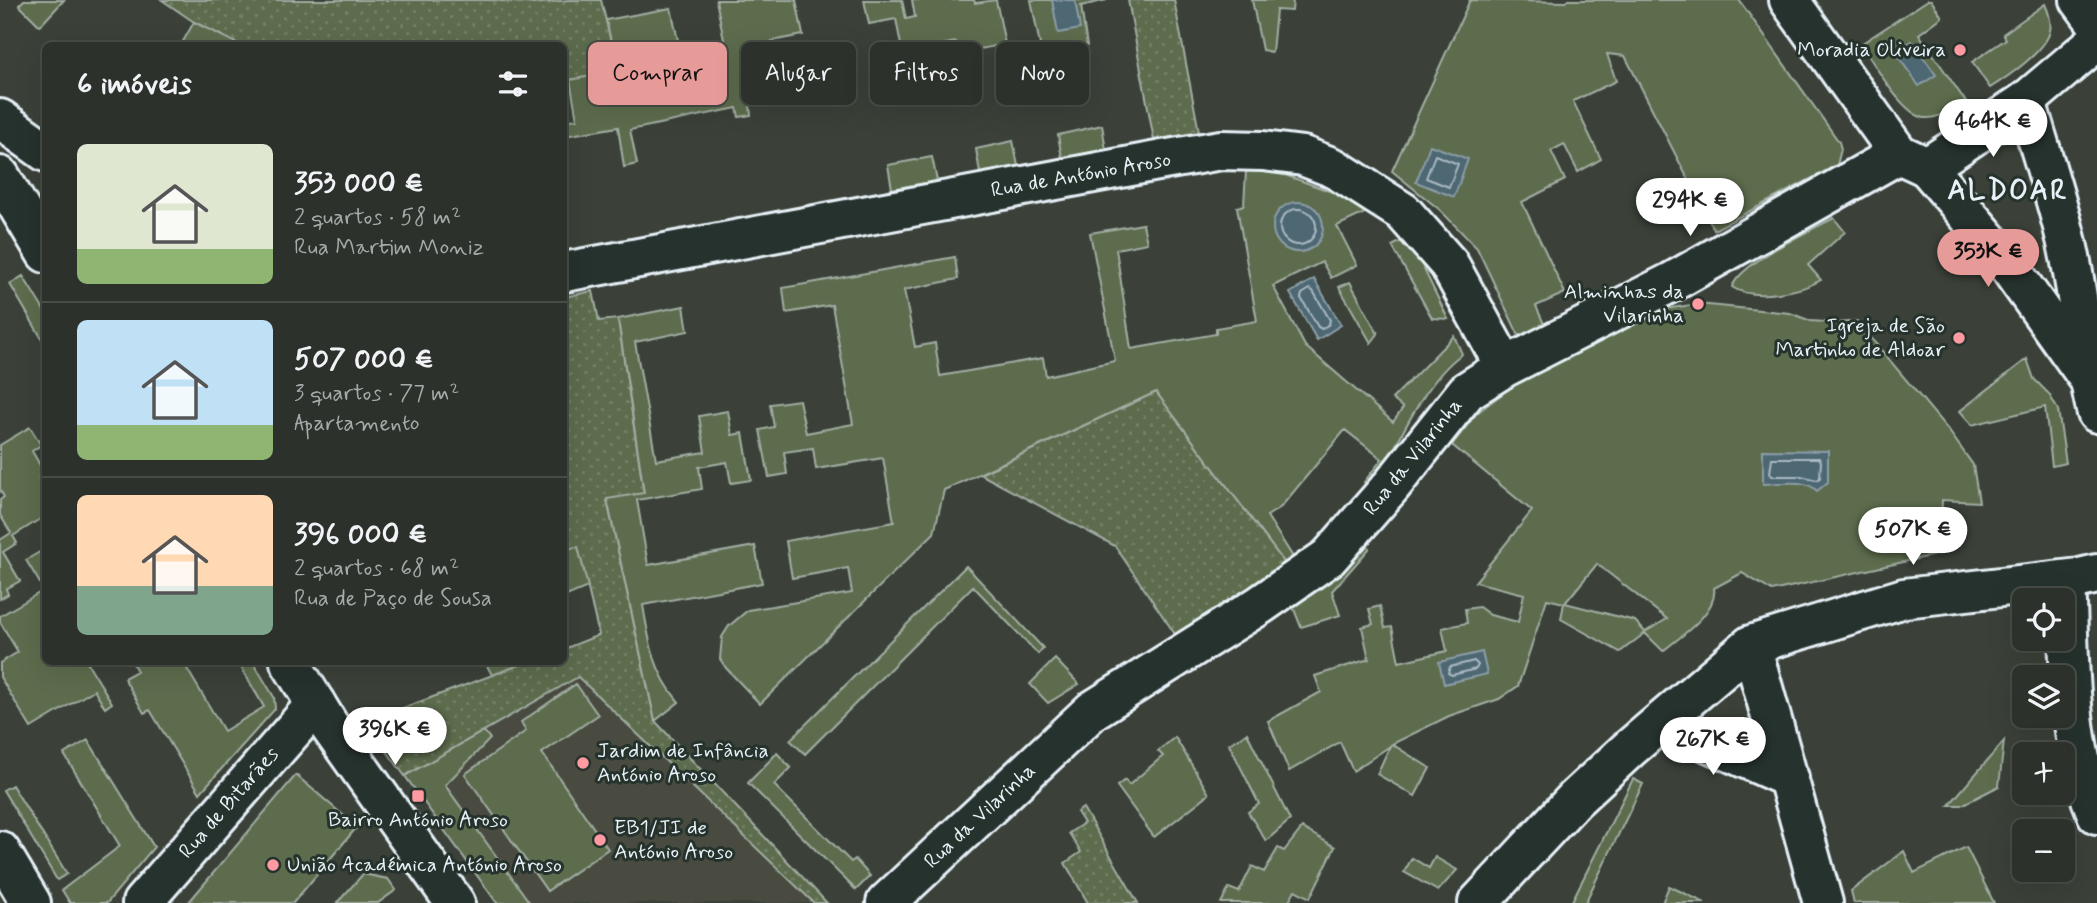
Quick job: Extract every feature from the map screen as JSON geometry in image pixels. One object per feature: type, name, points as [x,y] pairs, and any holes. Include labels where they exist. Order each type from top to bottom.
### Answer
[{"type":"street","points":[[1789,0],[1913,160],[1994,246],[2093,396]]},
{"type":"street","points":[[2080,0],[2097,23]]},
{"type":"street","name":"Rua da Vilarinha","points":[[886,903],[1093,710],[1260,605],[1329,557],[1392,485],[1467,391],[1505,368],[2026,101],[2097,41]]},
{"type":"street","points":[[2026,101],[2066,235],[2093,396]]},
{"type":"street","points":[[0,119],[42,149]]},
{"type":"street","name":"Rua de António Aroso","points":[[567,271],[1174,158],[1222,150],[1263,151],[1303,156],[1334,168],[1404,212],[1448,264],[1505,368]]},
{"type":"street","points":[[0,176],[42,246]]},
{"type":"street","points":[[1478,903],[1574,799],[1751,645],[1904,598],[2081,577],[2076,745],[2082,777],[2097,814]]},
{"type":"street","points":[[1751,645],[1823,903]]},
{"type":"street","points":[[292,665],[328,724],[455,903]]},
{"type":"street","name":"Rua de Bitarães","points":[[142,903],[316,704]]},
{"type":"street","points":[[1663,722],[1789,778]]},
{"type":"street","points":[[0,851],[31,903]]},
{"type":"shaded area","name":"EB1/JI de António Aroso","points":[[578,676],[815,903],[497,903],[405,776]]},
{"type":"green space","points":[[24,0],[64,0],[40,26],[19,5]]},
{"type":"green space","points":[[162,0],[491,0],[534,4],[601,0],[611,42],[588,42],[588,77],[567,80],[567,42],[234,42],[194,22]]},
{"type":"green space","points":[[716,0],[796,0],[803,35],[772,42],[741,42],[741,105],[750,105],[751,115],[739,117],[737,108],[630,130],[637,164],[624,167],[618,127],[567,136],[567,121],[577,119],[570,80],[588,77],[588,105],[727,105],[727,42],[724,42]]},
{"type":"green space","points":[[864,0],[902,0],[906,19],[915,17],[912,0],[974,0],[975,3],[996,0],[1005,42],[996,42],[996,46],[982,49],[982,42],[900,42],[896,19],[869,24]]},
{"type":"green space","points":[[1031,0],[1107,0],[1081,6],[1086,42],[1039,42]]},
{"type":"green space","points":[[1128,0],[1174,0],[1199,132],[1154,140]]},
{"type":"green space","points":[[1252,0],[1293,0],[1292,11],[1276,10],[1272,52],[1262,50]]},
{"type":"green space","points":[[1470,0],[1739,0],[1839,142],[1841,149],[1837,165],[1714,230],[1625,56],[1607,54],[1616,81],[1573,101],[1601,159],[1578,172],[1564,144],[1551,151],[1565,180],[1522,202],[1565,293],[1536,306],[1544,324],[1519,336],[1477,248],[1440,210],[1392,171]]},
{"type":"green space","points":[[1931,0],[1942,17],[1919,34],[1966,102],[1941,115],[1925,118],[1916,115],[1898,98],[1861,44]]},
{"type":"green space","points":[[2045,4],[2051,24],[2047,39],[2024,63],[1990,88],[1972,62],[2006,39],[2003,34]]},
{"type":"green space","points":[[671,8],[678,42],[611,42],[606,20]]},
{"type":"green space","points":[[194,22],[234,42],[183,42]]},
{"type":"green space","points":[[1102,125],[1106,150],[1062,158],[1058,135]]},
{"type":"green space","points":[[1013,141],[1018,166],[980,173],[976,149]]},
{"type":"green space","points":[[932,157],[937,181],[892,189],[888,165]]},
{"type":"green space","points":[[1246,171],[1274,171],[1335,193],[1369,211],[1337,226],[1357,265],[1331,278],[1322,262],[1273,286],[1305,346],[1393,422],[1403,408],[1392,399],[1454,336],[1462,354],[1435,380],[1423,398],[1373,489],[1364,482],[1382,459],[1345,430],[1281,507],[1267,516],[1298,565],[1290,570],[1156,392],[944,490],[934,533],[760,704],[720,659],[722,637],[729,626],[748,610],[852,593],[848,568],[792,578],[786,541],[894,522],[883,458],[816,469],[813,448],[784,452],[787,474],[769,477],[760,430],[774,427],[770,404],[799,400],[806,433],[853,424],[832,305],[786,313],[783,288],[955,257],[958,279],[904,290],[915,347],[935,343],[940,376],[1043,358],[1046,376],[1115,361],[1090,233],[1143,224],[1147,243],[1116,249],[1131,349],[1216,334],[1216,328],[1257,321],[1237,207],[1244,205]]},
{"type":"green space","points":[[1834,218],[1845,232],[1808,265],[1821,280],[1789,291],[1764,294],[1752,294],[1732,287],[1738,277],[1762,258]]},
{"type":"green space","points":[[1404,240],[1420,261],[1448,319],[1432,318],[1392,246]]},
{"type":"green space","points":[[23,276],[42,307],[42,339],[10,284]]},
{"type":"green space","points":[[1350,282],[1378,334],[1371,343],[1339,287]]},
{"type":"green space","points":[[593,291],[599,321],[618,319],[644,494],[607,500],[655,721],[827,903],[814,903],[578,677],[405,776],[365,722],[520,665],[567,665],[567,648],[599,635],[578,547],[567,549],[567,296]]},
{"type":"green space","points":[[1698,304],[1790,313],[1811,321],[1857,321],[1949,431],[1973,465],[1979,502],[1942,500],[1940,554],[1772,591],[1742,573],[1714,588],[1714,597],[1704,615],[1663,651],[1645,633],[1620,652],[1561,619],[1564,603],[1547,599],[1518,686],[1499,699],[1449,716],[1392,744],[1430,768],[1415,796],[1377,774],[1390,746],[1353,771],[1340,742],[1289,771],[1268,721],[1321,692],[1315,676],[1369,659],[1362,627],[1373,624],[1369,609],[1380,606],[1385,628],[1392,627],[1399,662],[1447,651],[1442,628],[1467,623],[1465,609],[1479,607],[1490,615],[1518,622],[1524,594],[1475,582],[1532,511],[1452,445],[1477,413],[1511,387],[1652,311]],"holes":[[[1597,564],[1667,619],[1645,632],[1635,621],[1565,603]]]},
{"type":"green space","points":[[684,306],[688,331],[635,342],[656,460],[705,452],[699,416],[728,411],[732,435],[743,433],[751,480],[731,483],[727,462],[699,467],[702,489],[637,500],[648,565],[755,546],[762,583],[643,605],[650,644],[658,668],[679,702],[655,721],[607,499],[644,493],[618,319]]},
{"type":"green space","points":[[2027,359],[2034,379],[2049,394],[2058,410],[2066,463],[2052,466],[2045,407],[1972,425],[1960,411]]},
{"type":"green space","points":[[1156,392],[1290,570],[1177,637],[1115,546],[980,474]]},
{"type":"green space","points":[[30,427],[41,445],[32,451],[42,469],[42,476],[39,478],[42,483],[42,518],[13,536],[17,543],[3,552],[20,581],[6,589],[8,594],[0,599],[0,540],[11,533],[0,515],[0,500],[4,497],[0,490],[0,445]]},
{"type":"green space","points":[[1366,537],[1369,549],[1332,591],[1340,615],[1301,627],[1292,604]]},
{"type":"green space","points":[[578,547],[588,587],[567,596],[567,549]]},
{"type":"green space","points":[[42,551],[42,587],[26,560]]},
{"type":"green space","points":[[966,566],[1043,648],[1038,654],[973,586],[805,754],[790,740]]},
{"type":"green space","points":[[42,591],[42,665],[89,665],[112,703],[105,708],[94,690],[31,728],[0,677],[0,663],[18,652],[0,622],[0,616]]},
{"type":"green space","points":[[1055,659],[1079,684],[1048,703],[1030,684]]},
{"type":"green space","points":[[134,665],[185,665],[224,731],[264,707],[240,665],[255,665],[274,697],[275,709],[200,793],[150,710],[144,713],[124,678],[137,671]]},
{"type":"green space","points":[[487,665],[519,665],[492,675]]},
{"type":"green space","points":[[576,684],[598,715],[542,753],[608,849],[547,891],[465,774],[526,731],[521,722]]},
{"type":"green space","points":[[484,731],[490,739],[445,785],[530,903],[497,903],[405,776]]},
{"type":"green space","points":[[1247,733],[1290,820],[1266,841],[1248,812],[1259,804],[1229,744]]},
{"type":"green space","points":[[1175,737],[1209,794],[1154,837],[1117,786],[1125,780],[1129,785],[1163,756],[1158,751]]},
{"type":"green space","points":[[88,740],[154,847],[107,903],[70,903],[62,890],[120,846],[64,754]]},
{"type":"green space","points":[[2004,741],[1999,786],[1962,805],[1949,805]]},
{"type":"green space","points":[[777,753],[791,768],[774,785],[851,862],[855,859],[870,876],[856,890],[748,783]]},
{"type":"green space","name":"União Académica António Aroso","points":[[296,775],[357,827],[293,903],[188,903]]},
{"type":"green space","points":[[1633,779],[1643,784],[1585,903],[1571,903]]},
{"type":"green space","points":[[12,785],[67,874],[57,880],[3,790]]},
{"type":"green space","points":[[1083,808],[1138,903],[1088,903],[1065,863],[1081,852],[1069,833],[1084,823],[1077,812]]},
{"type":"green space","points":[[1302,828],[1335,847],[1310,898],[1295,890],[1288,903],[1221,903],[1229,888],[1239,892],[1252,866],[1264,872],[1278,848],[1284,851]]},
{"type":"green space","points":[[1966,847],[1994,903],[1854,903],[1851,891],[1904,851],[1914,873]]},
{"type":"green space","points":[[1435,857],[1457,870],[1438,891],[1404,872],[1412,858],[1429,868]]},
{"type":"green space","points":[[363,874],[388,879],[396,890],[378,903],[337,903]]},
{"type":"green space","points":[[1669,886],[1705,903],[1662,903]]},
{"type":"water","points":[[1052,0],[1075,0],[1080,29],[1058,33]]},
{"type":"water","points":[[1912,41],[1936,75],[1919,86],[1895,52]]},
{"type":"water","points":[[1430,145],[1468,159],[1454,197],[1416,182]]},
{"type":"water","points":[[1288,203],[1308,203],[1322,217],[1322,237],[1308,251],[1288,251],[1274,237],[1274,217]]},
{"type":"water","points":[[1314,279],[1341,325],[1317,340],[1290,293]]},
{"type":"water","points":[[1763,450],[1828,451],[1828,482],[1817,491],[1799,483],[1763,484]]},
{"type":"water","points":[[1482,652],[1487,674],[1444,684],[1439,662]]},
{"type":"place","name":"Moradia Oliveira","points":[[1960,50]]},
{"type":"place","name":"Alminhas da Vilarinha","points":[[1698,304]]},
{"type":"place","name":"Igreja de São Martinho de Aldoar","points":[[1959,338]]},
{"type":"place","name":"Jardim de Infância António Aroso","points":[[583,763]]},
{"type":"place","name":"Bairro António Aroso","points":[[418,796]]},
{"type":"place","name":"EB1/JI de António Aroso","points":[[600,840]]},
{"type":"place","name":"União Académica António Aroso","points":[[273,865]]},
{"type":"district","name":"ALDOAR","points":[[2008,191]]}]
